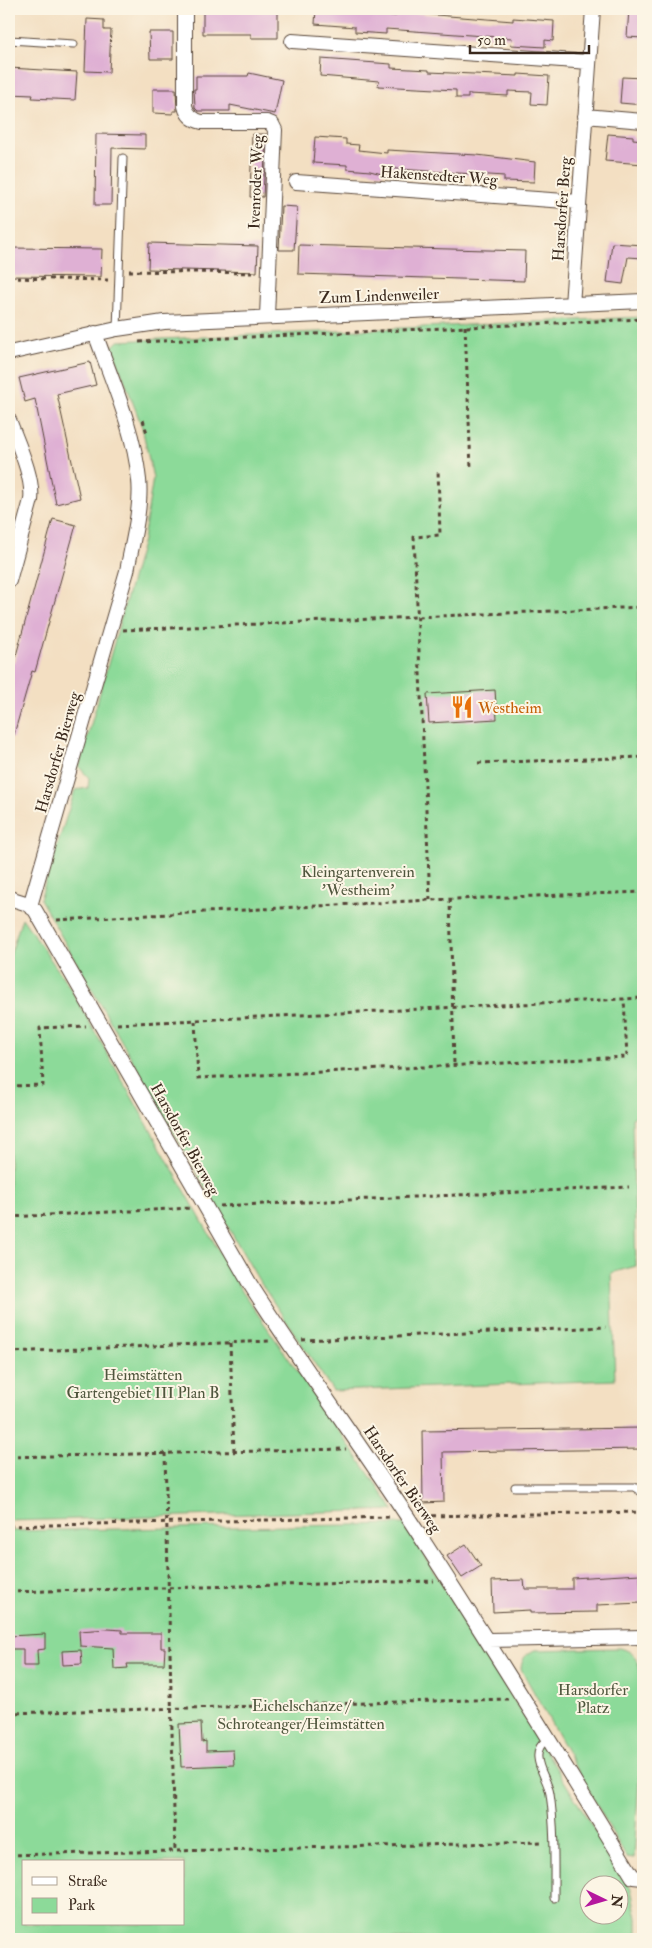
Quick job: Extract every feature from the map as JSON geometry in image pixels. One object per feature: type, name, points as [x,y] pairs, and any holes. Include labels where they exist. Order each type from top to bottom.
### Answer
[{"type":"street","name":"Ivenroder Weg","points":[[185,9],[185,106],[188,114],[195,120],[202,122],[264,121],[274,127],[275,144],[267,316]]},
{"type":"street","name":"Harsdorfer Berg","points":[[572,305],[593,9]]},
{"type":"street","points":[[292,41],[589,62]]},
{"type":"street","points":[[585,116],[643,121]]},
{"type":"street","name":"Hakenstedter Weg","points":[[296,182],[579,202]]},
{"type":"street","name":"Zum Lindenweiler","points":[[9,353],[95,333],[164,322],[643,301]]},
{"type":"street","name":"Harsdorfer Bierweg","points":[[95,333],[131,431],[139,482],[136,520],[127,571],[30,906],[36,910],[250,1284],[286,1340],[407,1516],[488,1640],[633,1877],[643,1878]]},
{"type":"street","points":[[9,420],[28,473],[32,490],[9,581]]},
{"type":"street","points":[[9,898],[30,906]]},
{"type":"street","points":[[488,1640],[643,1637]]},
{"type":"lane","points":[[9,40],[74,44]]},
{"type":"lane","points":[[117,329],[123,158]]},
{"type":"lane","points":[[515,1487],[634,1487],[643,1493]]},
{"type":"lane","points":[[548,1738],[539,1747],[538,1756],[539,1767],[550,1795],[554,1842],[554,1898]]},
{"type":"path","points":[[119,270],[269,273]]},
{"type":"path","points":[[11,278],[118,280]]},
{"type":"path","points":[[130,342],[643,319]]},
{"type":"path","points":[[465,327],[471,468]]},
{"type":"path","points":[[142,417],[148,440]]},
{"type":"path","points":[[430,900],[414,537],[440,535],[438,469]]},
{"type":"path","points":[[110,630],[643,607]]},
{"type":"path","points":[[478,763],[643,757]]},
{"type":"path","points":[[42,921],[450,899],[643,892]]},
{"type":"path","points":[[450,899],[454,1065]]},
{"type":"path","points":[[9,1086],[43,1085],[40,1028],[643,998]]},
{"type":"path","points":[[195,1021],[198,1078],[454,1065],[628,1056],[624,999]]},
{"type":"path","points":[[214,1206],[629,1187]]},
{"type":"path","points":[[9,1217],[192,1208]]},
{"type":"path","points":[[297,1340],[606,1327]]},
{"type":"path","points":[[9,1352],[273,1341]]},
{"type":"path","points":[[230,1343],[234,1452]]},
{"type":"path","points":[[9,1457],[347,1449]]},
{"type":"path","points":[[165,1453],[175,1851]]},
{"type":"path","points":[[9,1526],[643,1512]]},
{"type":"path","points":[[9,1592],[449,1581]]},
{"type":"path","points":[[9,1713],[510,1698]]},
{"type":"path","points":[[9,1855],[554,1842]]},
{"type":"green space","name":"Kleingartenverein 'Westheim'","points":[[643,317],[643,1113],[632,1118],[636,1266],[611,1273],[615,1380],[333,1391],[258,1279],[40,899],[75,790],[88,788],[89,778],[79,767],[143,540],[153,478],[142,427],[112,347],[118,341]]},
{"type":"green space","name":"Heimstätten Gartengebiet III Plan B","points":[[22,918],[69,986],[241,1290],[394,1510],[9,1521],[9,959]]},
{"type":"green space","name":"Eichelschanze / Schroteanger/Heimstätten","points":[[405,1524],[623,1876],[580,1876],[580,1926],[630,1926],[630,1887],[637,1918],[637,1939],[9,1939],[9,1531]]},
{"type":"green space","name":"Harsdorfer Platz","points":[[625,1649],[635,1657],[639,1665],[640,1675],[643,1676],[643,1714],[634,1858],[626,1857],[521,1669],[525,1657],[535,1650]]},
{"type":"building","points":[[203,9],[278,9],[278,38],[251,38],[251,34],[203,34]]},
{"type":"building","points":[[316,9],[368,9],[368,14],[396,16],[397,12],[513,21],[513,18],[554,21],[553,41],[545,40],[545,47],[511,45],[512,38],[386,29],[386,34],[355,32],[355,27],[315,24]]},
{"type":"building","points":[[629,9],[643,9],[643,38],[627,37]]},
{"type":"building","points":[[87,19],[104,20],[104,30],[111,30],[109,72],[85,71]]},
{"type":"building","points":[[149,32],[173,32],[173,59],[150,59]]},
{"type":"building","points":[[321,59],[391,64],[391,68],[429,70],[429,72],[549,76],[547,105],[531,104],[532,92],[508,91],[508,96],[468,94],[468,98],[456,98],[456,90],[378,86],[379,81],[320,76]]},
{"type":"building","points":[[9,68],[77,72],[75,100],[32,98],[33,95],[9,94]]},
{"type":"building","points":[[249,73],[282,80],[275,114],[230,105],[230,111],[198,111],[195,108],[194,89],[196,89],[196,76],[248,76]]},
{"type":"building","points":[[622,77],[643,78],[643,105],[620,103]]},
{"type":"building","points":[[153,89],[176,89],[177,111],[173,111],[173,114],[153,113]]},
{"type":"building","points":[[96,134],[145,135],[145,149],[112,148],[111,205],[95,205]]},
{"type":"building","points":[[252,134],[266,134],[263,197],[250,197]]},
{"type":"building","points":[[608,134],[633,136],[633,139],[643,140],[643,164],[605,161]]},
{"type":"building","points":[[315,137],[346,139],[346,144],[359,145],[358,150],[387,153],[387,150],[477,155],[535,162],[534,182],[504,181],[504,176],[383,168],[382,174],[347,169],[347,165],[313,163]]},
{"type":"building","points":[[281,206],[297,207],[294,250],[279,250]]},
{"type":"building","points":[[149,243],[258,246],[257,272],[148,269]]},
{"type":"building","points":[[612,243],[643,245],[643,258],[628,257],[623,284],[607,282]]},
{"type":"building","points":[[299,245],[525,251],[524,281],[298,274]]},
{"type":"building","points":[[9,248],[102,249],[101,277],[9,276]]},
{"type":"building","points":[[90,362],[96,385],[57,394],[80,498],[56,504],[35,399],[25,402],[19,378]]},
{"type":"building","points":[[53,519],[76,525],[35,672],[32,671],[13,738],[9,738],[9,661],[14,663]]},
{"type":"building","name":"Westheim","points":[[495,690],[497,719],[429,723],[427,694]]},
{"type":"building","points":[[643,1428],[643,1449],[443,1452],[444,1502],[423,1503],[422,1431]]},
{"type":"building","points":[[466,1544],[481,1566],[462,1578],[447,1556]]},
{"type":"building","points":[[640,1574],[641,1603],[597,1605],[597,1612],[530,1613],[530,1610],[493,1612],[492,1581],[524,1580],[525,1589],[572,1589],[572,1578]]},
{"type":"building","points":[[122,1630],[122,1633],[161,1633],[161,1648],[165,1648],[164,1664],[127,1664],[128,1668],[114,1669],[113,1648],[80,1646],[79,1631]]},
{"type":"building","points":[[45,1634],[45,1649],[37,1650],[38,1666],[23,1666],[23,1649],[9,1649],[9,1636]]},
{"type":"building","points":[[81,1650],[82,1664],[63,1665],[62,1651]]},
{"type":"building","points":[[201,1723],[202,1742],[206,1741],[206,1751],[233,1750],[234,1765],[181,1767],[179,1724]]},
{"type":"place","name":"Westheim","points":[[462,707]]}]
